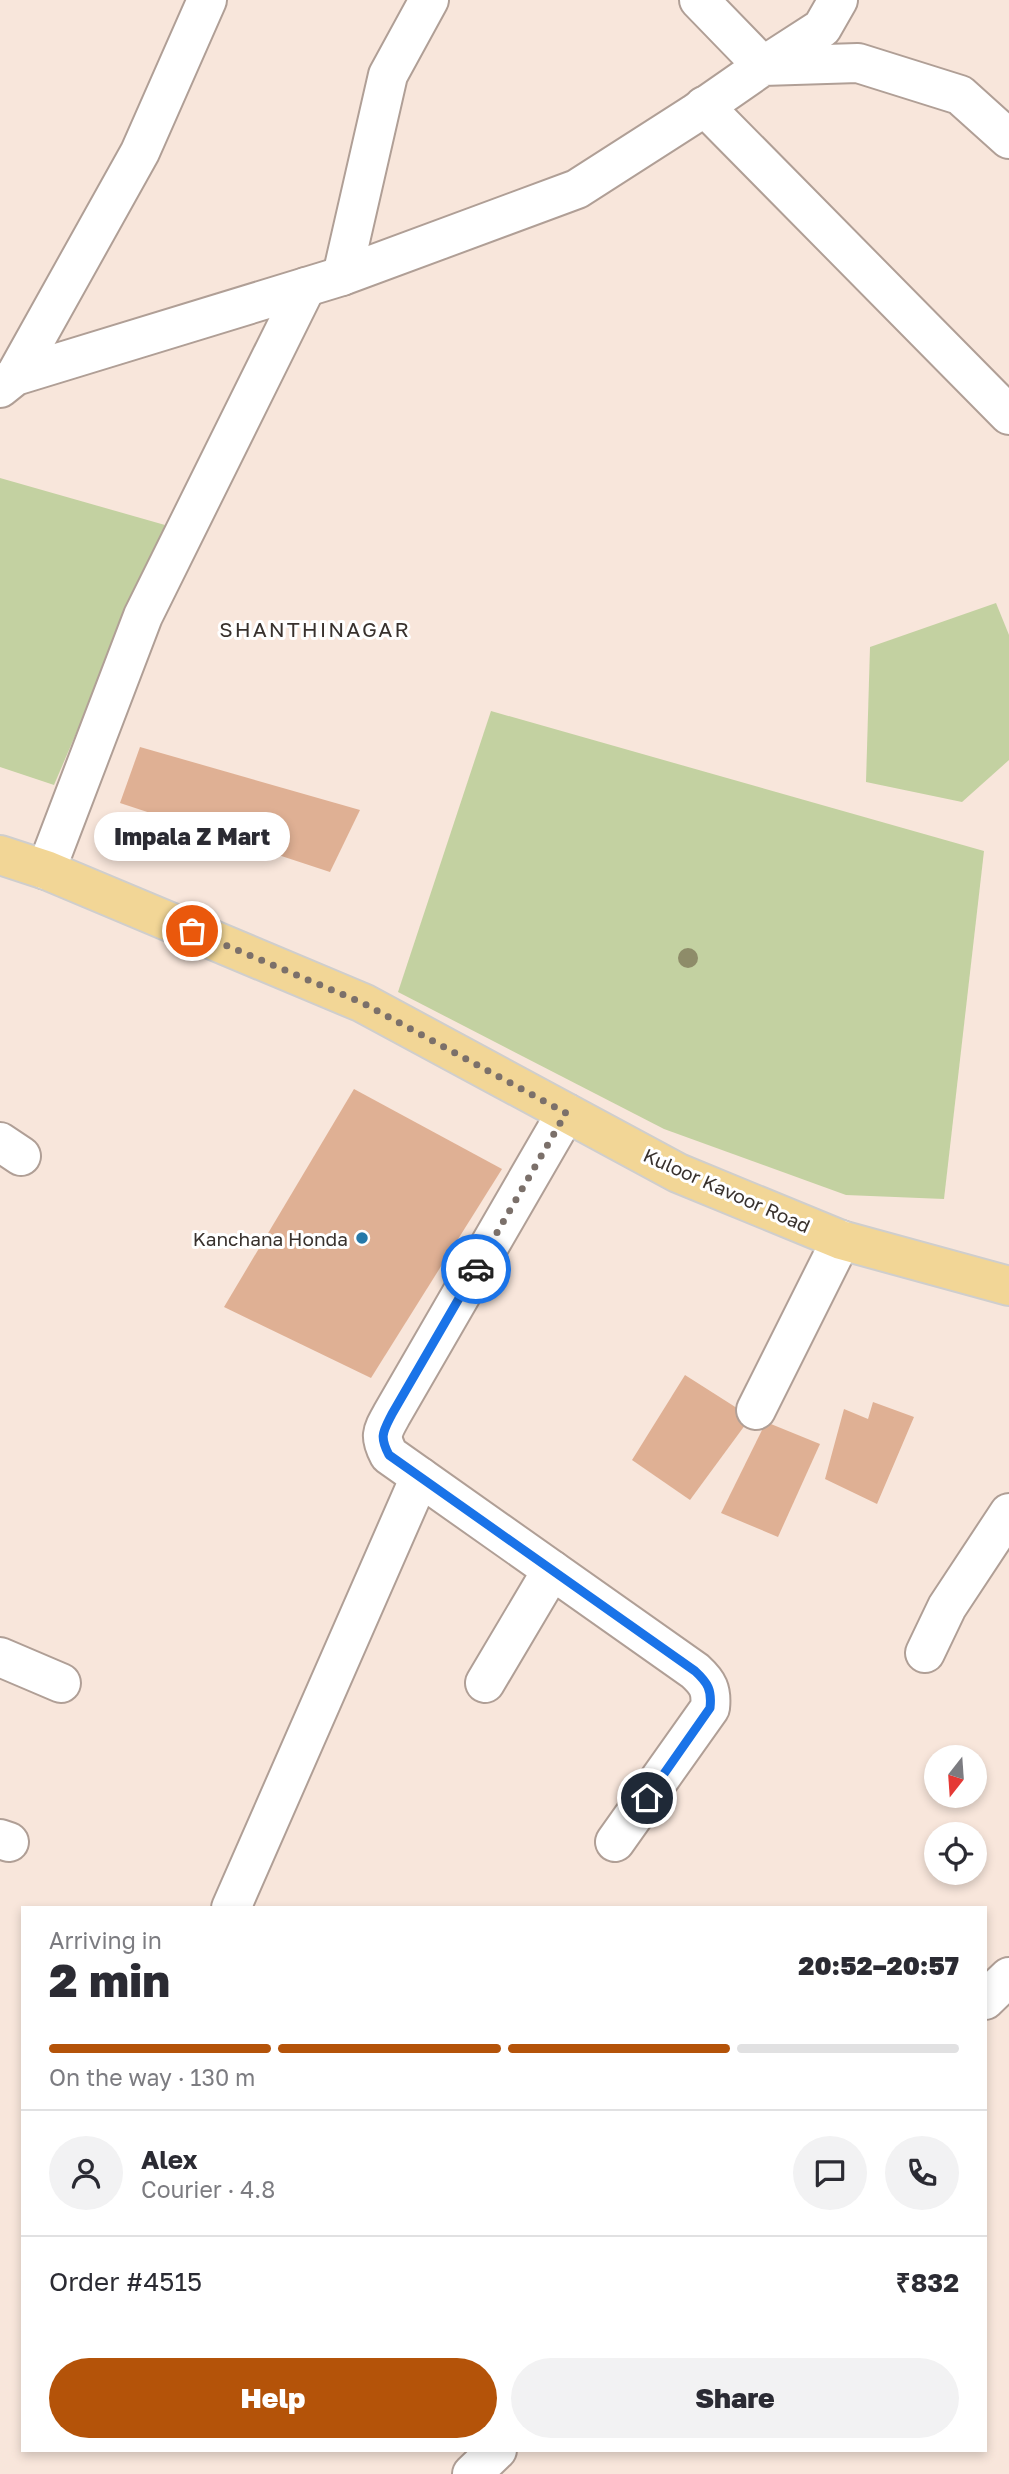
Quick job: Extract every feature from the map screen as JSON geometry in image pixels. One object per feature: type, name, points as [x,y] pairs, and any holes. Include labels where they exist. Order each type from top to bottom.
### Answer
[{"type":"main road","name":"Kuloor Kavoor Road","points":[[0,855],[46,870],[363,1003],[678,1173],[841,1240],[1008,1280]]},
{"type":"street","points":[[7,382],[140,152],[207,0]]},
{"type":"street","points":[[342,276],[388,75],[429,0]]},
{"type":"street","points":[[699,0],[763,66],[858,63],[960,95],[1009,139]]},
{"type":"street","points":[[7,382],[342,276],[577,189],[822,28],[838,0]]},
{"type":"street","points":[[704,106],[1009,415]]},
{"type":"street","points":[[46,870],[143,616],[306,287]]},
{"type":"street","points":[[566,1113],[383,1432],[383,1443],[389,1455],[707,1682],[712,1694],[710,1708],[615,1842]]},
{"type":"street","points":[[756,1410],[841,1240]]},
{"type":"street","points":[[232,1906],[420,1477]]},
{"type":"street","points":[[925,1653],[943,1614],[1009,1513]]},
{"type":"street","points":[[485,1683],[552,1570]]},
{"type":"street","points":[[0,1657],[61,1683]]},
{"type":"street","points":[[987,1998],[1009,1977]]},
{"type":"street","points":[[472,2474],[495,2452]]},
{"type":"green space","points":[[0,478],[165,525],[54,785],[0,767]]},
{"type":"green space","points":[[996,603],[1009,635],[1009,760],[962,802],[866,782],[870,647]]},
{"type":"green space","points":[[491,711],[984,851],[944,1199],[846,1195],[664,1129],[398,992]]},
{"type":"building","points":[[140,747],[360,810],[330,872],[120,803]]},
{"type":"building","name":"Kanchana Honda","points":[[354,1089],[502,1169],[371,1378],[224,1307]]},
{"type":"building","points":[[685,1375],[751,1417],[690,1500],[632,1460]]},
{"type":"building","points":[[873,1402],[914,1417],[877,1504],[825,1479],[844,1409],[868,1419]]},
{"type":"building","points":[[766,1422],[820,1444],[778,1537],[721,1513]]},
{"type":"way so far","points":[[192,931],[363,1003],[566,1113],[476,1269]]},
{"type":"place","name":"Impala Z Mart","points":[[192,931]]},
{"type":"place","name":"Kanchana Honda","points":[[362,1238]]},
{"type":"district","name":"SHANTHINAGAR","points":[[315,629]]},
{"type":"route","points":[[476,1269],[392,1414],[383,1432],[383,1443],[389,1455],[707,1682],[712,1694],[710,1708],[647,1798]]}]
